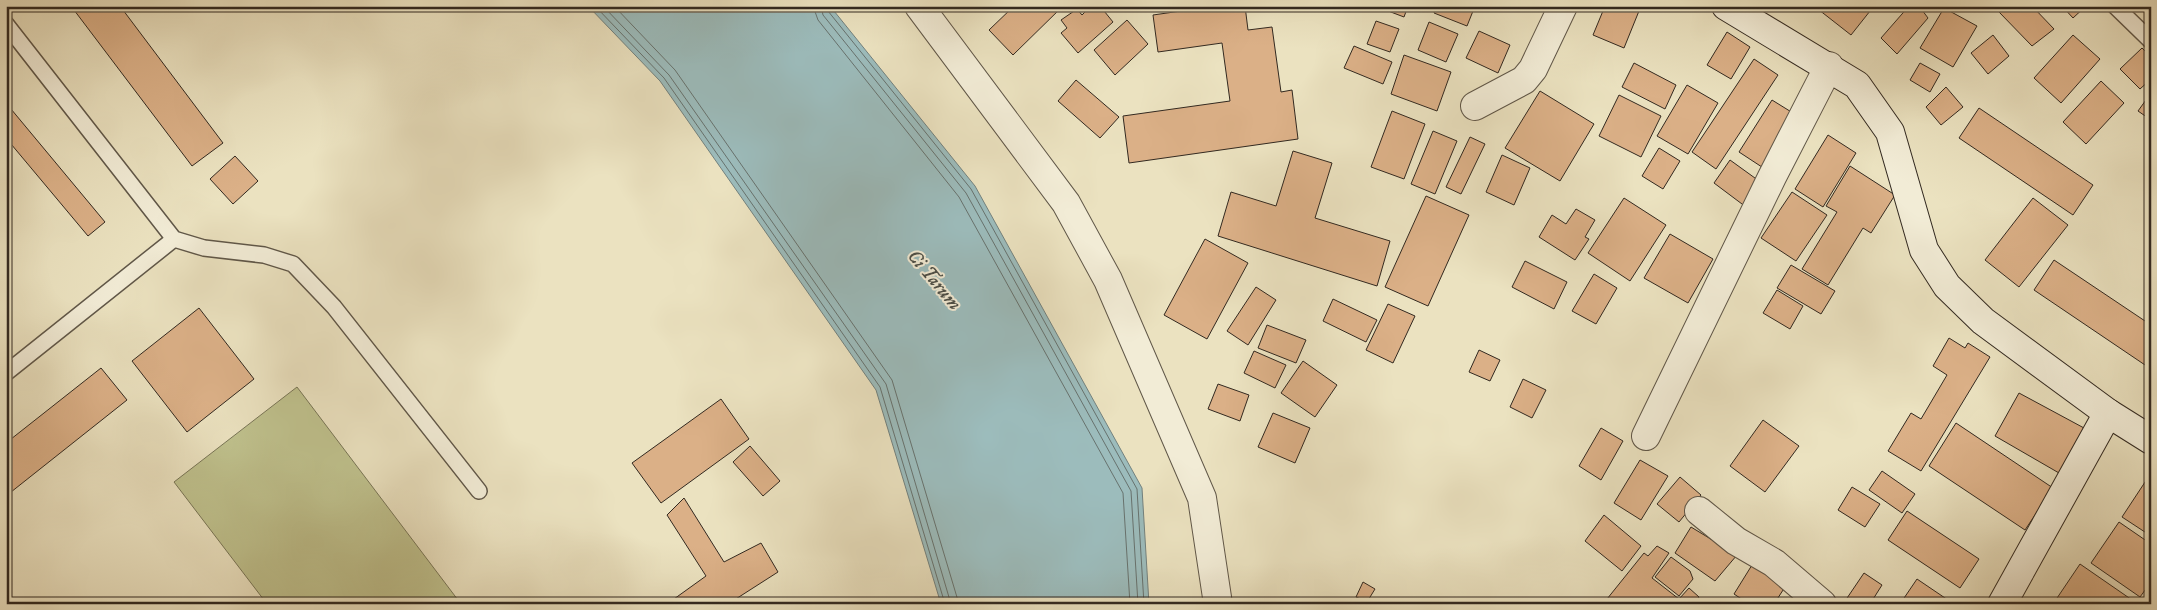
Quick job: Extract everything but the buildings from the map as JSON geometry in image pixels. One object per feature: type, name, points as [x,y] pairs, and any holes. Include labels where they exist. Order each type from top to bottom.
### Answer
[{"type":"street","points":[[919,6],[1066,203],[1108,280],[1202,498],[1218,604]]},
{"type":"street","points":[[1475,106],[1524,80],[1533,69],[1563,6]]},
{"type":"street","points":[[1726,6],[1829,66],[1857,85],[1890,132],[1924,250],[1947,286],[1983,321],[2108,413],[2151,440]]},
{"type":"street","points":[[1646,436],[1772,177],[1829,66]]},
{"type":"street","points":[[2002,604],[2108,413]]},
{"type":"street","points":[[1699,511],[1736,541],[1774,564],[1822,604]]},
{"type":"lane","points":[[2115,6],[2151,41]]},
{"type":"lane","points":[[6,24],[174,240],[204,248],[264,255],[293,264],[334,307],[479,492]]},
{"type":"lane","points":[[6,373],[174,240]]},
{"type":"green space","points":[[297,387],[461,604],[267,604],[174,482]]},
{"type":"water","name":"Ci Tarum","points":[[588,6],[830,6],[975,186],[1142,488],[1149,604],[941,604],[876,390],[660,81]]}]
